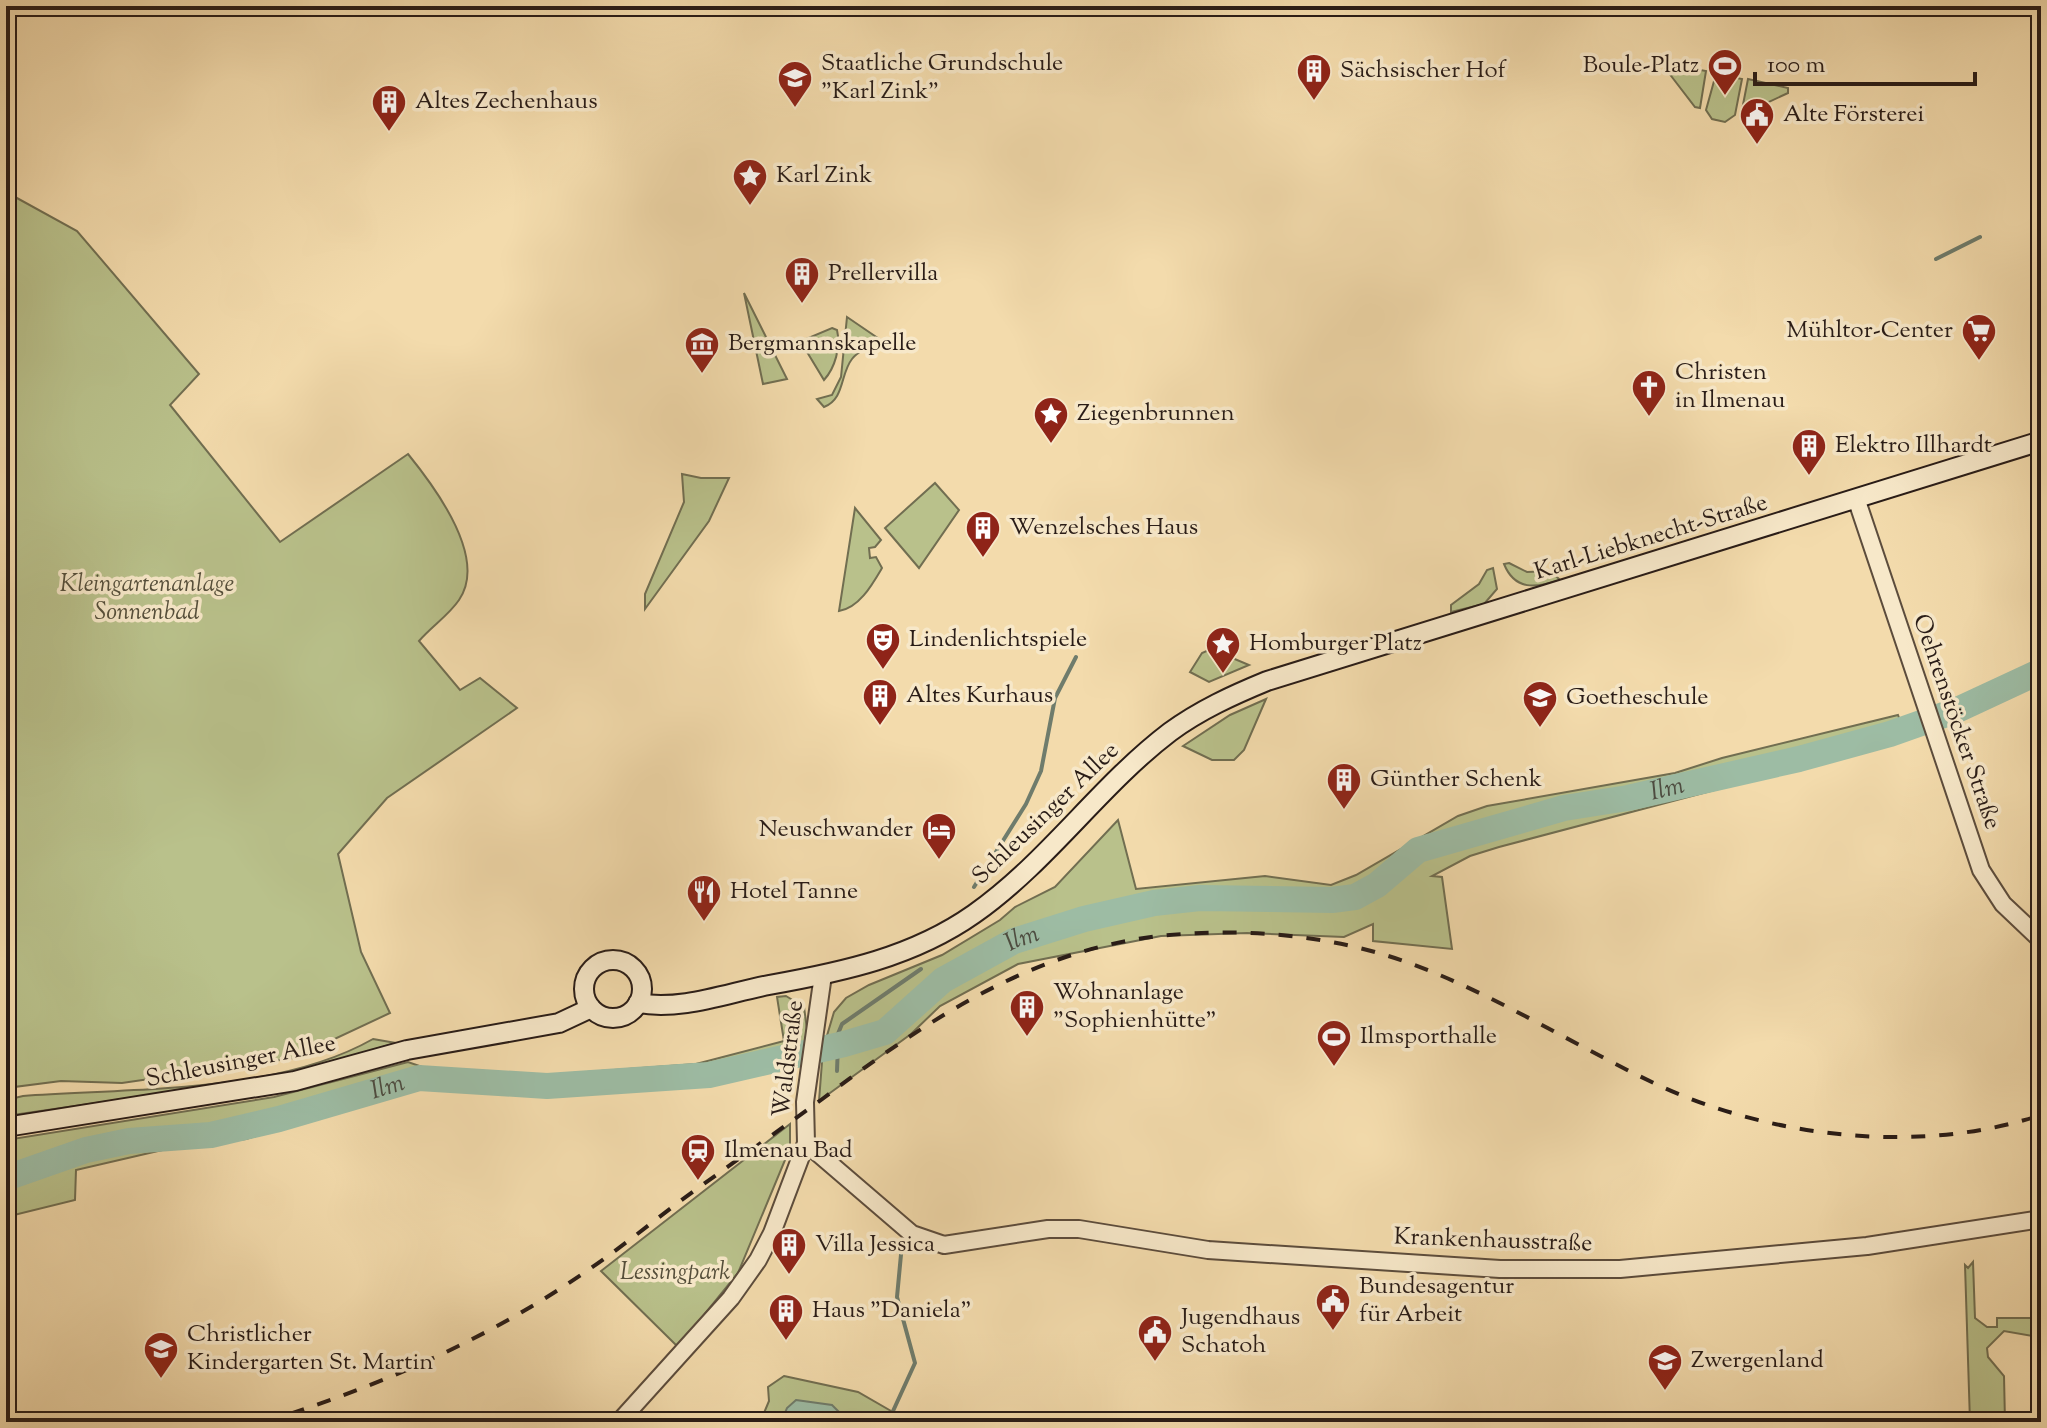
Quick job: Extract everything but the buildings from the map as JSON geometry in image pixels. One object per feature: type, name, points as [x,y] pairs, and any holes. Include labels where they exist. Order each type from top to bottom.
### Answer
[{"type":"main road","name":"Karl-Liebknecht-Straße","points":[[1155,745],[1207,709],[1274,679],[1857,501],[2041,441]]},
{"type":"main road","name":"Schleusinger Allee","points":[[640,996],[667,1007],[823,975],[898,954],[972,916],[1019,878],[1155,745]]},
{"type":"main road","name":"Schleusinger Allee","points":[[531,1028],[564,1008],[583,988],[592,969],[609,960],[632,967],[640,996]]},
{"type":"main road","points":[[583,988],[591,1008]]},
{"type":"main road","name":"Schleusinger Allee","points":[[6,1127],[295,1081],[407,1050],[559,1023],[591,1008],[606,1018],[619,1018],[640,996]]},
{"type":"street","name":"Oehrenstöcker Straße","points":[[1857,501],[1928,719],[1986,880],[2003,904],[2041,940]]},
{"type":"street","name":"Waldstraße","points":[[619,1422],[746,1278],[772,1233],[806,1143],[804,1112],[823,975]]},
{"type":"street","name":"Krankenhausstraße","points":[[806,1143],[912,1234],[944,1245],[1048,1229],[1079,1229],[1208,1250],[1500,1269],[1620,1269],[1895,1243],[2041,1219]]},
{"type":"green space","points":[[1667,64],[1706,71],[1700,108],[1695,107],[1665,68]]},
{"type":"green space","points":[[1716,74],[1742,79],[1735,115],[1725,122],[1712,119],[1706,110]]},
{"type":"green space","points":[[1748,79],[1788,88],[1788,93],[1741,115]]},
{"type":"green space","name":"Kleingartenanlage Sonnenbad","points":[[6,192],[77,231],[199,374],[170,405],[280,542],[408,454],[431,484],[454,523],[467,564],[466,583],[459,600],[419,641],[460,690],[480,678],[517,708],[387,798],[338,854],[361,952],[390,1013],[294,1058],[122,1083],[61,1081],[6,1088]]},
{"type":"green space","points":[[744,293],[787,379],[763,384]]},
{"type":"green space","points":[[847,317],[888,345],[884,351],[874,342],[855,356],[848,365],[836,398],[824,407],[817,399],[832,395],[841,377]]},
{"type":"green space","points":[[832,328],[837,330],[838,350],[824,380],[804,347],[809,345],[806,339]]},
{"type":"green space","points":[[682,474],[729,478],[709,521],[645,609],[645,594],[684,502]]},
{"type":"green space","points":[[935,483],[959,510],[919,568],[885,528]]},
{"type":"green space","points":[[855,508],[881,540],[875,547],[869,548],[870,558],[876,557],[882,568],[859,601],[839,611]]},
{"type":"green space","points":[[1509,563],[1527,572],[1551,571],[1560,580],[1535,586],[1520,583],[1504,564]]},
{"type":"green space","points":[[1493,568],[1497,589],[1484,604],[1451,612],[1451,605],[1479,584],[1487,570]]},
{"type":"green space","points":[[1211,649],[1249,665],[1209,682],[1190,672],[1202,653]]},
{"type":"green space","points":[[1266,699],[1244,750],[1234,760],[1212,760],[1183,746],[1230,715]]},
{"type":"green space","points":[[1898,715],[1901,723],[1911,720],[1915,737],[1470,856],[1432,876],[1442,877],[1452,949],[1373,941],[1373,924],[1344,937],[1247,933],[1161,936],[1018,964],[940,1006],[911,1034],[819,1101],[823,1049],[834,1012],[846,998],[869,985],[942,955],[1000,920],[1015,907],[1055,887],[1118,820],[1136,889],[1265,876],[1331,885],[1356,875],[1458,816],[1487,806],[1675,773],[1722,758]]},
{"type":"green space","points":[[786,996],[804,1007],[807,1029],[802,1062],[726,1079],[571,1095],[420,1087],[246,1139],[171,1148],[76,1170],[75,1200],[6,1217],[6,1140],[274,1097],[408,1062],[434,1071],[491,1079],[696,1064],[784,1041],[777,997]]},
{"type":"green space","points":[[373,1039],[396,1043],[289,1075],[6,1116],[6,1100],[23,1096],[156,1089],[248,1079],[335,1057]]},
{"type":"green space","name":"Lessingpark","points":[[790,1124],[790,1148],[738,1273],[678,1347],[601,1271]]},
{"type":"green space","points":[[1973,1262],[1975,1318],[1987,1327],[1997,1327],[1997,1318],[2034,1318],[2039,1325],[2038,1337],[2004,1331],[1987,1348],[1988,1357],[2004,1376],[2005,1422],[1970,1422],[1965,1265],[1968,1268]]},
{"type":"green space","points":[[784,1376],[858,1392],[898,1415],[898,1422],[742,1422],[764,1413],[769,1401],[768,1387]]},
{"type":"shaded area","points":[[796,1400],[832,1405],[849,1422],[781,1422],[787,1408]]},
{"type":"waterway","points":[[1936,259],[1980,237]]},
{"type":"waterway","points":[[974,887],[1026,804],[1041,771],[1055,698],[1076,657]]},
{"type":"waterway","name":"Ilm","points":[[6,1178],[86,1150],[129,1141],[211,1135],[279,1119],[419,1078],[547,1086],[709,1075],[844,1044],[885,1032],[943,980],[1014,941],[1084,919],[1154,903],[1200,898],[1332,900],[1355,897],[1377,885],[1418,850],[1564,808],[1628,798],[1799,759],[1890,734],[1955,711],[2041,671]]},
{"type":"waterway","points":[[833,1046],[842,1024],[921,969]]},
{"type":"waterway","points":[[837,1071],[838,1044]]},
{"type":"waterway","points":[[888,1422],[915,1363],[897,1297],[902,1244]]},
{"type":"railway","points":[[264,1422],[393,1376],[514,1317],[605,1258],[860,1071],[939,1018],[1023,974],[1112,944],[1191,933],[1256,933],[1320,940],[1382,954],[1475,991],[1658,1085],[1749,1118],[1797,1128],[1847,1135],[1946,1135],[2041,1115]]},
{"type":"place","name":"Boule-Platz","points":[[1725,97]]},
{"type":"place","name":"Sächsischer Hof","points":[[1314,102]]},
{"type":"place","name":"Staatliche Grundschule \"Karl Zink\"","points":[[795,109]]},
{"type":"place","name":"Altes Zechenhaus","points":[[389,133]]},
{"type":"place","name":"Alte Försterei","points":[[1757,146]]},
{"type":"place","name":"Karl Zink","points":[[750,207]]},
{"type":"place","name":"Prellervilla","points":[[802,305]]},
{"type":"place","name":"Mühltor-Center","points":[[1979,362]]},
{"type":"place","name":"Bergmannskapelle","points":[[702,375]]},
{"type":"place","name":"Christen in Ilmenau","points":[[1649,418]]},
{"type":"place","name":"Ziegenbrunnen","points":[[1051,445]]},
{"type":"place","name":"Elektro Illhardt","points":[[1809,477]]},
{"type":"place","name":"Wenzelsches Haus","points":[[983,559]]},
{"type":"place","name":"Lindenlichtspiele","points":[[883,671]]},
{"type":"place","name":"Homburger Platz","points":[[1223,675]]},
{"type":"place","name":"Altes Kurhaus","points":[[880,727]]},
{"type":"place","name":"Goetheschule","points":[[1540,729]]},
{"type":"place","name":"Günther Schenk","points":[[1344,811]]},
{"type":"place","name":"Neuschwander","points":[[939,861]]},
{"type":"place","name":"Hotel Tanne","points":[[704,923]]},
{"type":"place","name":"Wohnanlage \"Sophienhütte\"","points":[[1027,1038]]},
{"type":"place","name":"Ilmsporthalle","points":[[1334,1068]]},
{"type":"place","name":"Ilmenau Bad","points":[[698,1182]]},
{"type":"place","name":"Villa Jessica","points":[[789,1276]]},
{"type":"place","name":"Bundesagentur für Arbeit","points":[[1333,1332]]},
{"type":"place","name":"Haus \"Daniela\"","points":[[786,1342]]},
{"type":"place","name":"Jugendhaus Schatoh","points":[[1155,1363]]},
{"type":"place","name":"Christlicher Kindergarten St. Martin","points":[[161,1380]]},
{"type":"place","name":"Zwergenland","points":[[1665,1392]]}]
